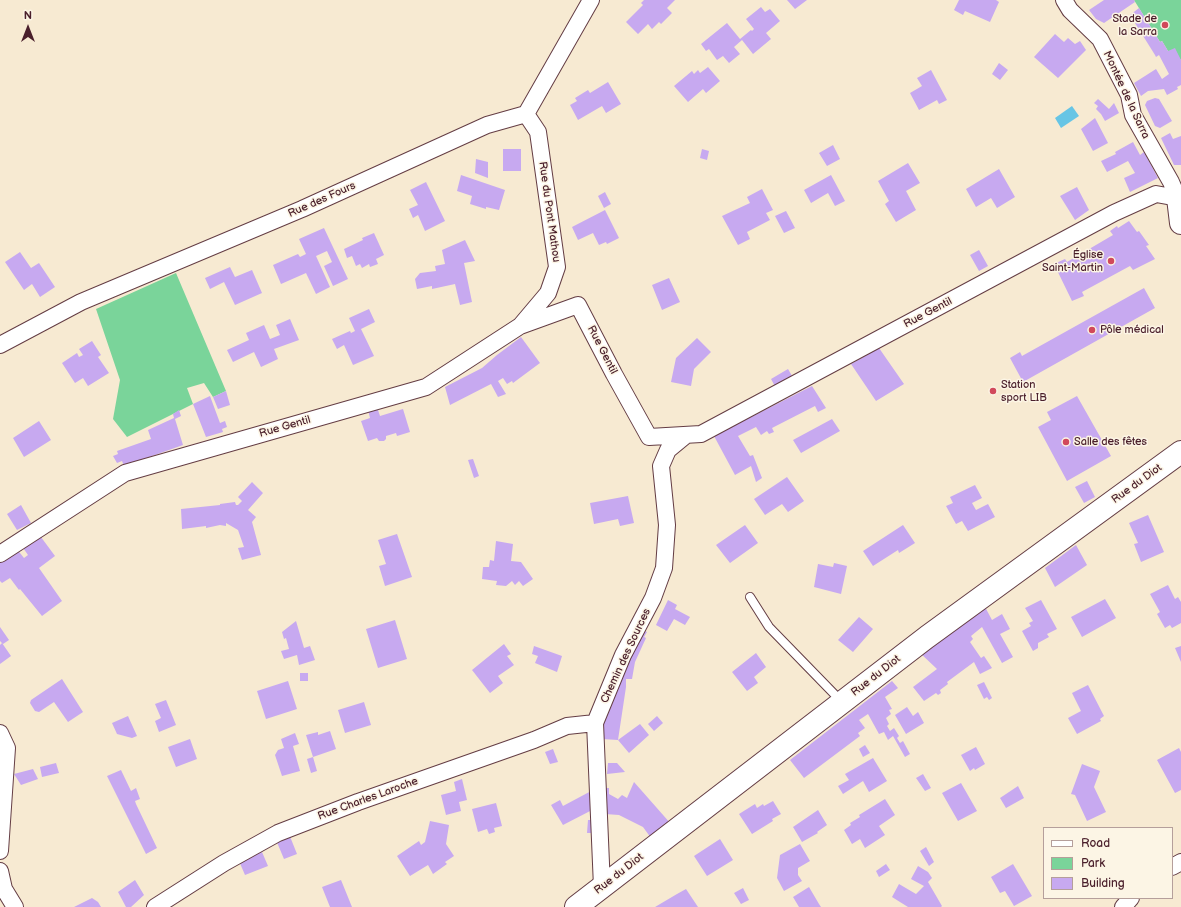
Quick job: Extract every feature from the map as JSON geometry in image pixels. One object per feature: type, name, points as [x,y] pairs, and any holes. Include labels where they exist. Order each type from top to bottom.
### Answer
[{"type":"street","points":[[526,114],[591,0]]},
{"type":"street","name":"Montée de la Sarra","points":[[1064,0],[1070,10],[1100,38],[1129,95],[1133,115],[1179,197]]},
{"type":"street","name":"Rue du Pont Mathou","points":[[520,326],[548,293],[557,267],[538,132],[526,114]]},
{"type":"street","name":"Rue des Fours","points":[[0,345],[81,302],[302,209],[487,125],[526,114]]},
{"type":"street","name":"Rue Gentil","points":[[0,554],[124,472],[426,387],[520,326],[578,305],[649,437],[701,434],[1114,213],[1156,194],[1179,197]]},
{"type":"street","points":[[1179,197],[1181,223]]},
{"type":"street","name":"Chemin des Sources","points":[[602,887],[595,723],[623,655],[653,598],[664,568],[667,525],[661,466],[668,450],[685,436]]},
{"type":"street","name":"Rue du Diot","points":[[576,907],[934,632],[1181,452]]},
{"type":"street","name":"Rue Charles Laroche","points":[[154,907],[224,863],[278,833],[358,802],[534,740],[567,726],[595,723]]},
{"type":"street","points":[[0,733],[7,748],[0,851]]},
{"type":"street","points":[[0,871],[4,889],[15,907]]},
{"type":"street","points":[[1123,907],[1130,899]]},
{"type":"lane","points":[[750,597],[769,626],[842,702]]},
{"type":"green space","name":"Stade de la Sarra","points":[[1134,0],[1181,0],[1181,60],[1168,51],[1162,41],[1160,42]]},
{"type":"green space","points":[[176,273],[226,391],[213,397],[204,383],[187,388],[193,404],[127,437],[113,419],[120,380],[96,309]]},
{"type":"water","points":[[1072,106],[1079,116],[1061,128],[1055,118]]},
{"type":"building","points":[[644,0],[675,0],[667,8],[672,13],[661,24],[659,22],[652,29],[648,24],[638,34],[626,22],[643,5],[641,3]]},
{"type":"building","points":[[787,0],[807,0],[795,9]]},
{"type":"building","points":[[959,0],[996,0],[999,2],[990,22],[965,11],[963,15],[954,10]]},
{"type":"building","points":[[1104,0],[1134,0],[1135,2],[1104,23],[1096,19],[1089,10]]},
{"type":"building","points":[[761,7],[765,12],[770,9],[780,21],[766,33],[771,39],[753,54],[742,40],[734,47],[740,54],[729,63],[723,56],[717,60],[709,49],[706,51],[701,44],[727,23],[740,39],[754,29],[746,19]]},
{"type":"building","points":[[1139,8],[1160,42],[1162,41],[1168,51],[1175,48],[1181,60],[1181,85],[1177,87],[1178,89],[1167,95],[1164,89],[1148,91],[1141,96],[1134,83],[1156,69],[1162,79],[1169,74],[1159,55],[1156,57],[1130,15]]},
{"type":"building","points":[[1055,34],[1064,42],[1068,38],[1075,44],[1080,41],[1086,50],[1058,78],[1034,57]]},
{"type":"building","points":[[999,63],[1008,70],[1000,80],[992,74]]},
{"type":"building","points":[[708,67],[720,81],[706,93],[703,89],[688,102],[674,86],[692,71],[694,74],[698,70],[700,73]]},
{"type":"building","points":[[931,70],[947,100],[939,104],[937,100],[919,110],[910,93],[922,86],[917,78]]},
{"type":"building","points":[[608,82],[621,104],[606,113],[602,106],[578,120],[570,105],[577,101],[575,98],[588,90],[590,93]]},
{"type":"building","points":[[1155,98],[1159,99],[1172,121],[1160,128],[1155,126],[1145,105],[1147,101]]},
{"type":"building","points":[[1098,99],[1109,109],[1114,103],[1119,113],[1105,121],[1096,109],[1098,106],[1094,103]]},
{"type":"building","points":[[1095,118],[1108,143],[1093,151],[1081,129]]},
{"type":"building","points":[[1170,133],[1173,139],[1181,136],[1181,165],[1174,165],[1161,138]]},
{"type":"building","points":[[1133,142],[1140,155],[1144,152],[1158,178],[1130,192],[1124,178],[1135,173],[1128,161],[1107,172],[1101,161],[1116,154],[1115,152]]},
{"type":"building","points":[[833,145],[840,159],[827,166],[819,153]]},
{"type":"building","points":[[503,149],[521,149],[521,171],[503,171]]},
{"type":"building","points":[[702,149],[709,151],[707,160],[700,158]]},
{"type":"building","points":[[476,159],[488,162],[488,178],[475,173]]},
{"type":"building","points":[[908,163],[920,183],[906,191],[916,210],[896,222],[885,204],[889,201],[878,181]]},
{"type":"building","points":[[999,169],[1015,197],[997,208],[991,198],[976,207],[966,189]]},
{"type":"building","points":[[461,175],[505,190],[499,210],[486,207],[486,209],[470,204],[472,196],[457,191]]},
{"type":"building","points":[[831,175],[845,201],[835,206],[828,193],[811,203],[804,190]]},
{"type":"building","points":[[426,182],[445,221],[425,231],[418,215],[413,218],[409,209],[418,205],[410,190]]},
{"type":"building","points":[[1077,187],[1089,210],[1075,220],[1060,196]]},
{"type":"building","points":[[762,189],[773,210],[766,213],[770,220],[747,232],[750,239],[738,245],[722,216],[750,203],[747,197]]},
{"type":"building","points":[[605,192],[611,204],[604,208],[598,196]]},
{"type":"building","points":[[605,210],[619,238],[607,244],[606,242],[599,245],[593,233],[578,240],[572,227]]},
{"type":"building","points":[[786,211],[795,228],[784,233],[775,216]]},
{"type":"building","name":"Église Saint-Martin","points":[[1129,221],[1137,232],[1139,231],[1149,245],[1146,246],[1155,259],[1133,270],[1130,266],[1082,292],[1084,296],[1072,301],[1054,264],[1065,259],[1067,262],[1113,235],[1110,231]]},
{"type":"building","points":[[324,228],[348,279],[333,286],[324,266],[332,262],[327,251],[316,256],[330,287],[316,294],[306,273],[281,284],[273,265],[298,254],[300,257],[306,254],[299,239]]},
{"type":"building","points":[[374,233],[384,255],[376,259],[378,264],[370,267],[369,264],[362,268],[360,264],[356,266],[352,256],[347,258],[344,249],[363,240],[362,238]]},
{"type":"building","points":[[465,240],[475,261],[464,263],[472,302],[460,305],[455,284],[432,289],[432,286],[417,289],[415,279],[420,273],[436,271],[435,266],[445,264],[442,250]]},
{"type":"building","points":[[979,250],[988,266],[979,271],[970,255]]},
{"type":"building","points":[[20,252],[31,268],[39,263],[55,287],[40,297],[32,284],[24,290],[5,262]]},
{"type":"building","points":[[230,267],[235,277],[252,270],[262,293],[235,305],[224,282],[210,289],[205,278]]},
{"type":"building","points":[[669,278],[680,302],[662,310],[652,285]]},
{"type":"building","name":"Pôle médical","points":[[1144,288],[1155,308],[1023,382],[1010,358],[1020,352],[1022,356]]},
{"type":"building","points":[[369,309],[375,322],[361,329],[374,356],[353,365],[344,345],[337,349],[332,339],[350,331],[351,333],[355,331],[349,318]]},
{"type":"building","points":[[290,319],[299,340],[274,349],[278,359],[261,367],[254,352],[233,362],[227,350],[249,340],[246,333],[264,325],[270,339],[280,335],[276,325]]},
{"type":"building","points":[[521,337],[540,363],[513,383],[512,381],[507,384],[503,378],[498,381],[506,394],[498,397],[491,384],[450,405],[445,387],[482,368]]},
{"type":"building","points":[[697,338],[711,352],[694,369],[691,386],[671,382],[676,358]]},
{"type":"building","points":[[92,341],[101,355],[98,357],[109,373],[88,386],[83,378],[75,383],[62,363],[77,353],[79,357],[83,355],[79,349]]},
{"type":"building","points":[[879,348],[904,384],[876,401],[851,364]]},
{"type":"building","points":[[788,369],[795,381],[777,390],[771,379]]},
{"type":"building","points":[[812,386],[826,408],[818,412],[815,406],[772,428],[774,432],[769,434],[767,431],[761,435],[756,427],[738,436],[750,456],[753,455],[762,478],[756,482],[751,466],[735,475],[714,436]]},
{"type":"building","points":[[226,391],[230,405],[218,409],[213,397]]},
{"type":"building","points":[[210,396],[220,423],[225,421],[227,427],[222,429],[223,432],[206,437],[193,404]]},
{"type":"building","name":"Salle des fêtes","points":[[1077,396],[1111,456],[1067,481],[1038,427],[1051,420],[1047,412]]},
{"type":"building","points":[[376,404],[380,416],[403,409],[410,432],[397,436],[396,433],[386,436],[384,441],[379,441],[377,438],[368,441],[361,421],[370,418],[367,406]]},
{"type":"building","points":[[179,410],[181,416],[175,419],[183,445],[124,466],[122,461],[117,463],[113,456],[118,454],[117,451],[151,439],[148,430],[174,418],[173,414]]},
{"type":"building","points":[[832,419],[840,431],[801,453],[793,440]]},
{"type":"building","points":[[39,421],[51,440],[24,457],[13,438]]},
{"type":"building","points":[[473,459],[479,476],[474,478],[468,460]]},
{"type":"building","points":[[787,477],[804,501],[788,512],[782,504],[765,515],[754,499]]},
{"type":"building","points":[[1087,481],[1095,497],[1084,503],[1075,487]]},
{"type":"building","points":[[252,482],[263,493],[248,510],[256,517],[252,522],[261,555],[242,560],[238,548],[244,547],[238,530],[226,523],[226,526],[220,525],[206,528],[206,526],[182,529],[181,509],[235,502],[236,505],[238,505],[242,501],[238,497]]},
{"type":"building","points":[[975,485],[982,498],[972,503],[976,510],[988,504],[995,517],[968,531],[962,521],[956,524],[946,506],[953,503],[950,497]]},
{"type":"building","points":[[628,496],[634,523],[620,526],[618,519],[594,524],[590,503]]},
{"type":"building","points":[[21,505],[31,523],[17,530],[7,514]]},
{"type":"building","points":[[1148,515],[1164,552],[1141,562],[1134,544],[1138,543],[1129,523]]},
{"type":"building","points":[[745,525],[758,543],[730,563],[716,545]]},
{"type":"building","points":[[903,525],[915,543],[899,553],[898,550],[873,566],[863,551]]},
{"type":"building","points":[[38,533],[55,556],[39,568],[62,601],[42,616],[10,578],[2,583],[0,581],[0,559],[16,548],[24,558],[28,555],[21,545]]},
{"type":"building","points":[[397,534],[412,577],[385,586],[379,566],[386,564],[378,540]]},
{"type":"building","points":[[496,541],[513,544],[511,561],[521,562],[533,579],[523,586],[519,581],[515,585],[512,581],[506,586],[496,585],[497,581],[482,579],[483,567],[489,567],[490,560],[494,561]]},
{"type":"building","points":[[1076,545],[1087,565],[1055,587],[1045,568]]},
{"type":"building","points":[[834,563],[847,566],[841,594],[814,587],[818,564],[833,567]]},
{"type":"building","points":[[1168,585],[1175,599],[1178,597],[1181,602],[1181,623],[1172,628],[1170,625],[1165,628],[1157,614],[1160,612],[1150,594]]},
{"type":"building","points":[[1105,599],[1116,618],[1082,637],[1071,617]]},
{"type":"building","points":[[668,600],[677,605],[675,609],[690,617],[685,625],[674,619],[667,631],[656,625]]},
{"type":"building","points":[[1041,600],[1057,629],[1047,634],[1049,637],[1038,643],[1038,648],[1033,651],[1022,631],[1031,626],[1029,623],[1033,621],[1025,608]]},
{"type":"building","points":[[984,605],[992,620],[1002,614],[1010,629],[1000,634],[1013,657],[1002,663],[982,627],[971,636],[973,639],[970,642],[981,658],[984,656],[992,668],[980,674],[974,662],[947,682],[948,684],[940,690],[941,693],[938,695],[936,693],[924,701],[913,687],[937,669],[919,652]]},
{"type":"building","points":[[859,617],[873,629],[853,652],[838,640]]},
{"type":"building","points":[[395,620],[407,659],[378,668],[366,629]]},
{"type":"building","points":[[296,621],[304,648],[310,646],[315,660],[299,665],[297,655],[284,659],[281,651],[289,649],[286,638],[284,639],[282,632]]},
{"type":"building","points":[[0,627],[9,640],[3,644],[0,641]]},
{"type":"building","points":[[643,630],[647,632],[644,637],[646,638],[635,662],[632,679],[626,679],[618,740],[602,739],[603,723]]},
{"type":"building","points":[[2,643],[11,656],[0,664],[0,645]]},
{"type":"building","points":[[504,644],[511,654],[507,656],[514,665],[498,676],[503,683],[490,693],[472,670]]},
{"type":"building","points":[[534,646],[562,656],[557,672],[535,663],[538,656],[532,654]]},
{"type":"building","points":[[1181,646],[1181,662],[1175,648]]},
{"type":"building","points":[[756,653],[766,667],[754,677],[758,683],[747,691],[732,672]]},
{"type":"building","points":[[300,673],[308,673],[308,681],[300,681]]},
{"type":"building","points":[[62,679],[83,712],[68,722],[54,702],[39,712],[35,711],[30,703],[31,700]]},
{"type":"building","points":[[288,681],[297,709],[266,719],[257,691]]},
{"type":"building","points":[[892,681],[898,688],[885,697],[892,709],[889,710],[891,714],[886,718],[889,724],[887,726],[890,731],[894,728],[899,736],[897,738],[900,743],[903,741],[910,754],[905,757],[893,736],[888,740],[884,732],[879,734],[868,714],[859,720],[865,728],[858,733],[860,736],[804,778],[790,760]]},
{"type":"building","points":[[984,682],[992,698],[989,700],[987,697],[984,699],[977,685]]},
{"type":"building","points":[[1088,685],[1104,716],[1100,719],[1101,721],[1077,734],[1068,718],[1081,711],[1072,693]]},
{"type":"building","points":[[166,700],[176,725],[159,732],[155,721],[161,718],[155,704]]},
{"type":"building","points":[[364,702],[371,725],[345,733],[338,710]]},
{"type":"building","points":[[907,707],[913,716],[918,712],[924,723],[906,734],[895,715]]},
{"type":"building","points":[[128,716],[137,736],[132,738],[117,734],[112,723]]},
{"type":"building","points":[[657,716],[663,723],[654,731],[648,724]]},
{"type":"building","points":[[640,724],[649,735],[629,753],[618,740]]},
{"type":"building","points":[[330,731],[336,749],[313,757],[306,735],[318,732],[318,735]]},
{"type":"building","points":[[295,733],[299,744],[293,746],[300,771],[282,776],[275,755],[278,750],[284,748],[281,739]]},
{"type":"building","points":[[190,739],[197,759],[176,767],[168,747]]},
{"type":"building","points":[[865,745],[870,753],[863,757],[859,749]]},
{"type":"building","points":[[976,747],[985,764],[975,770],[974,768],[970,771],[961,755]]},
{"type":"building","points":[[1179,748],[1181,752],[1181,790],[1175,793],[1157,760]]},
{"type":"building","points":[[553,749],[558,762],[550,764],[545,752]]},
{"type":"building","points":[[313,757],[317,771],[311,773],[307,759]]},
{"type":"building","points":[[873,758],[887,781],[869,792],[863,781],[843,794],[838,786],[849,780],[845,774]]},
{"type":"building","points":[[56,763],[59,773],[42,777],[40,767]]},
{"type":"building","points":[[608,763],[617,763],[625,772],[607,774]]},
{"type":"building","points":[[1082,764],[1100,771],[1094,787],[1106,812],[1087,821],[1075,795],[1071,794]]},
{"type":"building","points":[[33,769],[38,779],[21,785],[14,774]]},
{"type":"building","points":[[121,770],[131,791],[136,788],[140,799],[135,801],[136,804],[157,848],[146,854],[107,776]]},
{"type":"building","points":[[923,774],[931,788],[925,791],[916,778]]},
{"type":"building","points":[[462,779],[467,800],[459,802],[461,811],[446,815],[441,795],[456,791],[454,782]]},
{"type":"building","points":[[634,782],[671,824],[651,838],[643,827],[619,815],[605,814],[606,788],[609,788],[609,794],[618,799],[622,795],[627,798]]},
{"type":"building","points":[[961,783],[977,811],[958,821],[942,793]]},
{"type":"building","points":[[1018,786],[1024,798],[1006,808],[1000,798]]},
{"type":"building","points":[[593,790],[594,809],[563,825],[551,805],[560,800],[563,806]]},
{"type":"building","points":[[885,799],[895,815],[879,826],[885,835],[865,848],[860,839],[852,844],[844,830],[851,825],[850,823],[860,817],[859,815]]},
{"type":"building","points":[[773,801],[781,814],[772,819],[773,821],[752,834],[739,814],[755,804],[757,808],[763,804],[764,806]]},
{"type":"building","points":[[496,803],[502,826],[494,828],[495,832],[489,834],[487,829],[478,832],[472,809]]},
{"type":"building","points":[[818,810],[827,825],[817,832],[818,833],[802,842],[793,827]]},
{"type":"building","points":[[588,820],[593,820],[593,833],[587,833]]},
{"type":"building","points":[[430,821],[449,825],[446,844],[454,856],[445,862],[447,864],[433,874],[428,865],[410,876],[397,856],[419,841],[421,845],[425,842]]},
{"type":"building","points":[[289,834],[297,854],[284,859],[276,840]]},
{"type":"building","points":[[720,839],[733,860],[707,876],[694,856]]},
{"type":"building","points":[[800,844],[810,861],[798,868],[798,875],[802,881],[784,891],[777,878],[780,855]]},
{"type":"building","points":[[926,847],[934,862],[929,866],[920,851]]},
{"type":"building","points":[[262,852],[268,866],[245,875],[239,861]]},
{"type":"building","points":[[886,864],[890,870],[879,877],[876,871]]},
{"type":"building","points":[[1013,864],[1032,896],[1014,906],[1005,891],[1000,893],[991,877]]},
{"type":"building","points":[[918,866],[928,872],[932,878],[928,882],[942,906],[941,907],[908,907],[892,897],[899,884],[916,894],[924,886],[911,879]]},
{"type":"building","points":[[135,880],[144,895],[131,907],[126,907],[118,892]]},
{"type":"building","points":[[341,880],[352,907],[330,907],[322,887]]},
{"type":"building","points":[[809,887],[821,907],[799,907],[793,897]]},
{"type":"building","points":[[743,888],[749,900],[741,904],[734,893]]},
{"type":"building","points":[[686,889],[698,907],[655,907],[677,894]]},
{"type":"building","points":[[92,898],[98,902],[101,907],[74,907]]},
{"type":"place","name":"Stade de la Sarra","points":[[1165,25]]},
{"type":"place","name":"Église Saint-Martin","points":[[1111,261]]},
{"type":"place","name":"Pôle médical","points":[[1092,330]]},
{"type":"place","name":"Station sport LIB","points":[[993,391]]},
{"type":"place","name":"Salle des fêtes","points":[[1066,442]]}]
